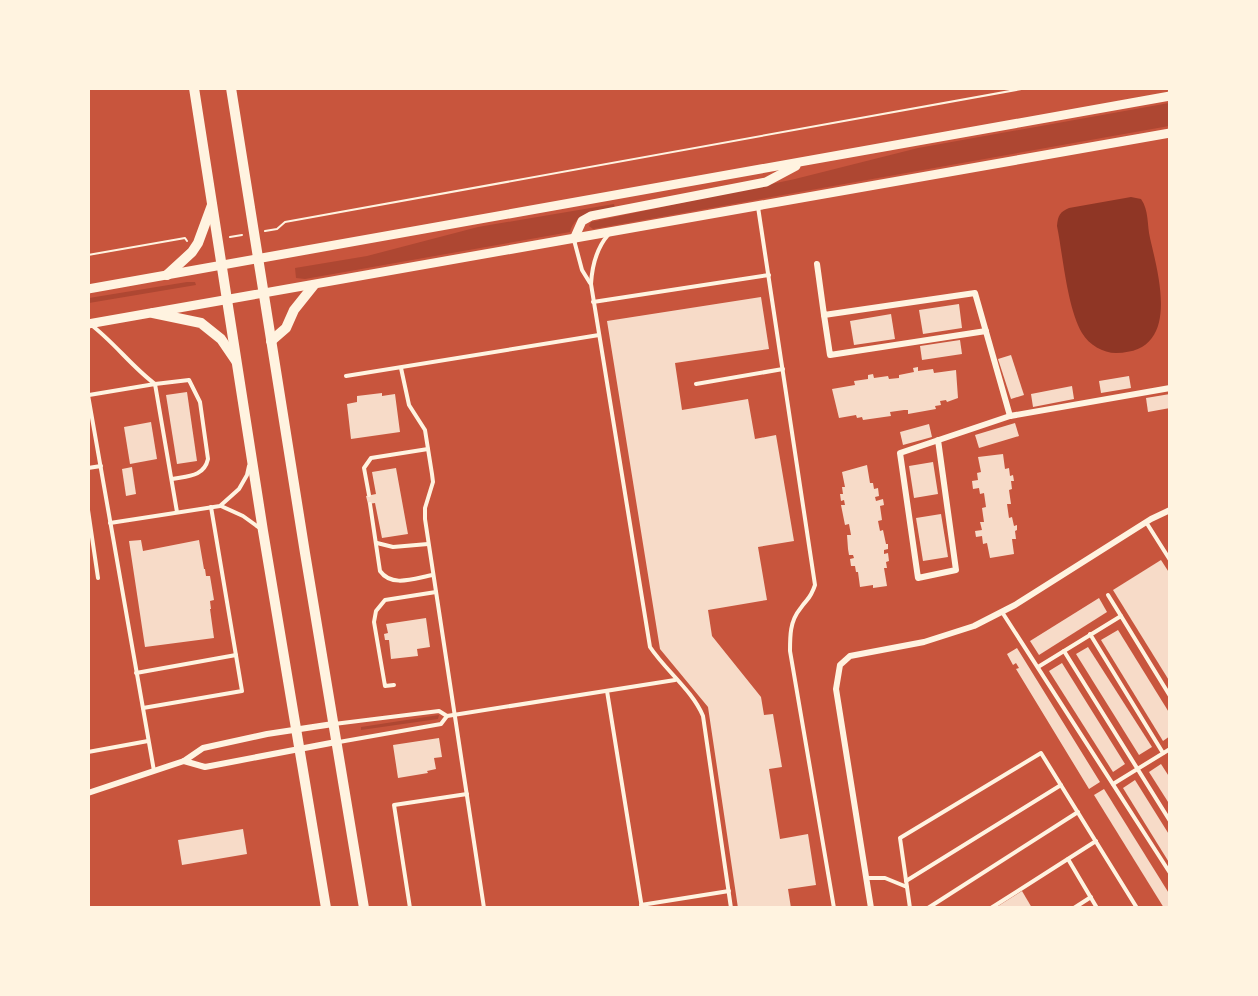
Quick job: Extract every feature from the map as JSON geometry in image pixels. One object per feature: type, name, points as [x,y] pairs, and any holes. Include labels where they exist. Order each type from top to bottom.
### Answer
[{"type":"main road","points":[[194,88],[263,531],[326,908]]},
{"type":"main road","points":[[231,88],[364,908]]},
{"type":"main road","points":[[88,289],[1170,96]]},
{"type":"main road","points":[[89,324],[1170,133]]},
{"type":"main road","points":[[574,239],[582,221],[591,216],[766,182],[804,162]]},
{"type":"main road","points":[[167,275],[192,252],[213,201]]},
{"type":"main road","points":[[272,341],[285,328],[294,310],[314,285]]},
{"type":"main road","points":[[153,313],[201,323],[221,339],[238,363]]},
{"type":"street","points":[[816,264],[830,356],[986,331]]},
{"type":"street","points":[[824,315],[975,293],[1010,416]]},
{"type":"street","points":[[938,440],[956,570],[918,578],[900,453],[938,440],[1010,416],[1170,388]]},
{"type":"street","points":[[871,908],[836,689],[840,665],[850,656],[863,652],[947,636],[1002,612],[1146,522],[1170,510]]},
{"type":"street","points":[[88,793],[184,761],[203,748],[333,724]]},
{"type":"street","points":[[184,761],[205,767],[336,742]]},
{"type":"lane","points":[[758,206],[815,585],[811,598],[799,609],[790,628],[790,651],[834,908]]},
{"type":"lane","points":[[610,232],[597,254],[592,269],[591,285],[650,647],[699,706],[703,716],[731,908]]},
{"type":"lane","points":[[574,239],[582,270],[591,285]]},
{"type":"lane","points":[[593,302],[769,275]]},
{"type":"lane","points":[[89,324],[107,337],[139,371],[155,384],[177,512]]},
{"type":"lane","points":[[346,376],[599,334]]},
{"type":"lane","points":[[401,368],[408,405],[425,430],[428,449],[433,482],[425,508],[425,519],[484,908]]},
{"type":"lane","points":[[696,384],[783,369]]},
{"type":"lane","points":[[153,771],[89,395],[189,380],[200,402],[208,459],[207,467],[202,472],[171,479]]},
{"type":"lane","points":[[369,495],[364,468],[371,458],[428,449]]},
{"type":"lane","points":[[220,506],[239,489],[247,475],[252,457]]},
{"type":"lane","points":[[88,468],[101,466]]},
{"type":"lane","points":[[370,504],[380,571],[385,578],[393,582],[433,575]]},
{"type":"lane","points":[[110,523],[220,506],[243,516],[263,531]]},
{"type":"lane","points":[[143,708],[242,691],[211,507]]},
{"type":"lane","points":[[88,510],[98,578]]},
{"type":"lane","points":[[1146,522],[1170,560]]},
{"type":"lane","points":[[376,543],[393,548],[429,544]]},
{"type":"lane","points":[[394,685],[385,686],[374,622],[376,611],[385,600],[436,592]]},
{"type":"lane","points":[[1108,595],[1170,696]]},
{"type":"lane","points":[[1002,612],[1170,873]]},
{"type":"lane","points":[[1038,667],[1120,616]]},
{"type":"lane","points":[[1090,634],[1163,753]]},
{"type":"lane","points":[[1064,651],[1170,821]]},
{"type":"lane","points":[[136,673],[236,655]]},
{"type":"lane","points":[[333,724],[439,711],[447,716],[676,680]]},
{"type":"lane","points":[[607,691],[642,906],[729,891]]},
{"type":"lane","points":[[336,742],[441,724],[447,716]]},
{"type":"lane","points":[[88,752],[148,741]]},
{"type":"lane","points":[[1113,784],[1170,749]]},
{"type":"lane","points":[[910,908],[900,838],[1041,753],[1137,908]]},
{"type":"lane","points":[[906,881],[1061,785]]},
{"type":"lane","points":[[410,908],[394,805],[467,794]]},
{"type":"lane","points":[[928,908],[1078,812]]},
{"type":"lane","points":[[991,908],[1096,841]]},
{"type":"lane","points":[[1068,859],[1097,908]]},
{"type":"lane","points":[[866,878],[885,878],[907,888]]},
{"type":"lane","points":[[1074,908],[1091,897]]},
{"type":"path","points":[[218,239],[277,230],[285,222],[1027,88]]},
{"type":"path","points":[[88,255],[185,238],[194,243]]},
{"type":"shaded area","points":[[1169,103],[1169,126],[593,229],[589,226],[591,222],[795,179],[918,148]]},
{"type":"shaded area","points":[[1131,197],[1141,199],[1145,208],[1158,272],[1161,310],[1158,327],[1150,341],[1136,350],[1111,353],[1097,348],[1088,341],[1077,322],[1066,281],[1057,222],[1060,214],[1069,208]]},
{"type":"shaded area","points":[[614,204],[615,208],[594,212],[577,220],[570,232],[305,279],[296,278],[295,268],[367,256],[478,227]]},
{"type":"shaded area","points":[[195,282],[196,285],[89,303],[89,298]]},
{"type":"shaded area","points":[[439,715],[438,719],[361,730],[361,727]]},
{"type":"building","points":[[761,297],[769,349],[675,363],[682,410],[748,399],[755,439],[776,435],[794,541],[758,547],[767,600],[708,610],[712,636],[761,697],[764,715],[773,714],[782,767],[769,769],[780,839],[808,834],[816,885],[788,889],[791,908],[738,908],[708,707],[660,649],[607,321]]},
{"type":"building","points":[[959,304],[962,328],[923,334],[919,310]]},
{"type":"building","points":[[891,314],[895,339],[854,345],[850,321]]},
{"type":"building","points":[[960,340],[962,354],[922,360],[920,346]]},
{"type":"building","points":[[1011,355],[1024,395],[1011,399],[998,359]]},
{"type":"building","points":[[918,367],[918,371],[933,369],[934,373],[956,370],[958,398],[947,402],[946,400],[940,401],[941,405],[935,406],[936,409],[908,414],[908,410],[904,410],[890,412],[891,416],[863,420],[862,417],[857,418],[856,415],[839,418],[832,389],[855,385],[854,381],[868,379],[868,375],[873,374],[874,378],[888,376],[889,379],[899,378],[899,375],[914,372],[913,368]]},
{"type":"building","points":[[1129,376],[1131,388],[1101,393],[1099,381]]},
{"type":"building","points":[[1072,386],[1074,399],[1033,407],[1031,394]]},
{"type":"building","points":[[187,392],[197,461],[177,464],[166,395]]},
{"type":"building","points":[[382,393],[382,396],[395,394],[400,432],[351,439],[347,404],[357,402],[357,396]]},
{"type":"building","points":[[1170,394],[1170,408],[1148,412],[1146,398]]},
{"type":"building","points":[[151,422],[157,459],[130,464],[124,427]]},
{"type":"building","points":[[1015,423],[1019,436],[979,448],[975,435]]},
{"type":"building","points":[[929,424],[932,437],[903,445],[900,432]]},
{"type":"building","points":[[1003,454],[1005,469],[1009,468],[1010,476],[1013,475],[1014,481],[1011,481],[1012,489],[1009,490],[1011,504],[1007,504],[1009,518],[1012,517],[1014,526],[1017,525],[1016,539],[1012,539],[1014,554],[990,558],[987,543],[983,544],[982,536],[976,537],[975,531],[982,530],[980,522],[984,522],[982,508],[986,507],[984,493],[980,494],[979,488],[973,489],[972,481],[978,480],[977,473],[981,472],[978,457]]},
{"type":"building","points":[[933,462],[938,494],[914,498],[909,466]]},
{"type":"building","points":[[867,465],[870,483],[873,483],[874,489],[878,488],[879,496],[875,497],[876,501],[883,499],[884,505],[880,506],[882,520],[878,521],[880,531],[883,530],[886,544],[888,544],[888,549],[884,550],[884,554],[888,553],[889,561],[886,562],[887,568],[884,568],[887,586],[873,588],[873,585],[860,587],[858,572],[855,566],[851,566],[850,559],[854,558],[853,555],[849,555],[847,535],[851,535],[849,524],[845,525],[841,505],[845,505],[844,500],[841,501],[840,494],[843,494],[842,487],[845,487],[842,472]]},
{"type":"building","points":[[132,467],[136,494],[126,496],[122,469]]},
{"type":"building","points":[[396,468],[408,534],[382,538],[375,503],[368,504],[366,496],[376,494],[372,472]]},
{"type":"building","points":[[941,514],[948,557],[923,561],[916,518]]},
{"type":"building","points":[[141,540],[143,551],[199,540],[204,569],[206,576],[210,576],[214,600],[210,601],[210,609],[214,638],[145,647],[129,541]]},
{"type":"building","points":[[1161,560],[1170,574],[1170,682],[1113,590]]},
{"type":"building","points":[[1099,598],[1107,612],[1039,655],[1030,641]]},
{"type":"building","points":[[426,618],[430,647],[417,649],[418,656],[391,659],[389,640],[385,640],[384,634],[388,633],[386,624]]},
{"type":"building","points":[[1118,630],[1170,714],[1170,736],[1163,741],[1101,640]]},
{"type":"building","points":[[1088,647],[1152,747],[1139,755],[1076,654]]},
{"type":"building","points":[[1017,648],[1100,782],[1089,789],[1016,669],[1019,668],[1016,663],[1013,665],[1007,654]]},
{"type":"building","points":[[1062,663],[1125,764],[1113,772],[1049,671]]},
{"type":"building","points":[[439,738],[442,757],[434,758],[436,769],[427,771],[428,773],[398,778],[393,745]]},
{"type":"building","points":[[1161,764],[1170,778],[1170,805],[1149,772]]},
{"type":"building","points":[[1135,780],[1170,836],[1170,864],[1123,788]]},
{"type":"building","points":[[1104,789],[1170,895],[1170,908],[1164,908],[1094,795]]},
{"type":"building","points":[[243,829],[247,854],[182,865],[178,840]]},
{"type":"building","points":[[1022,891],[1032,908],[995,908]]}]
